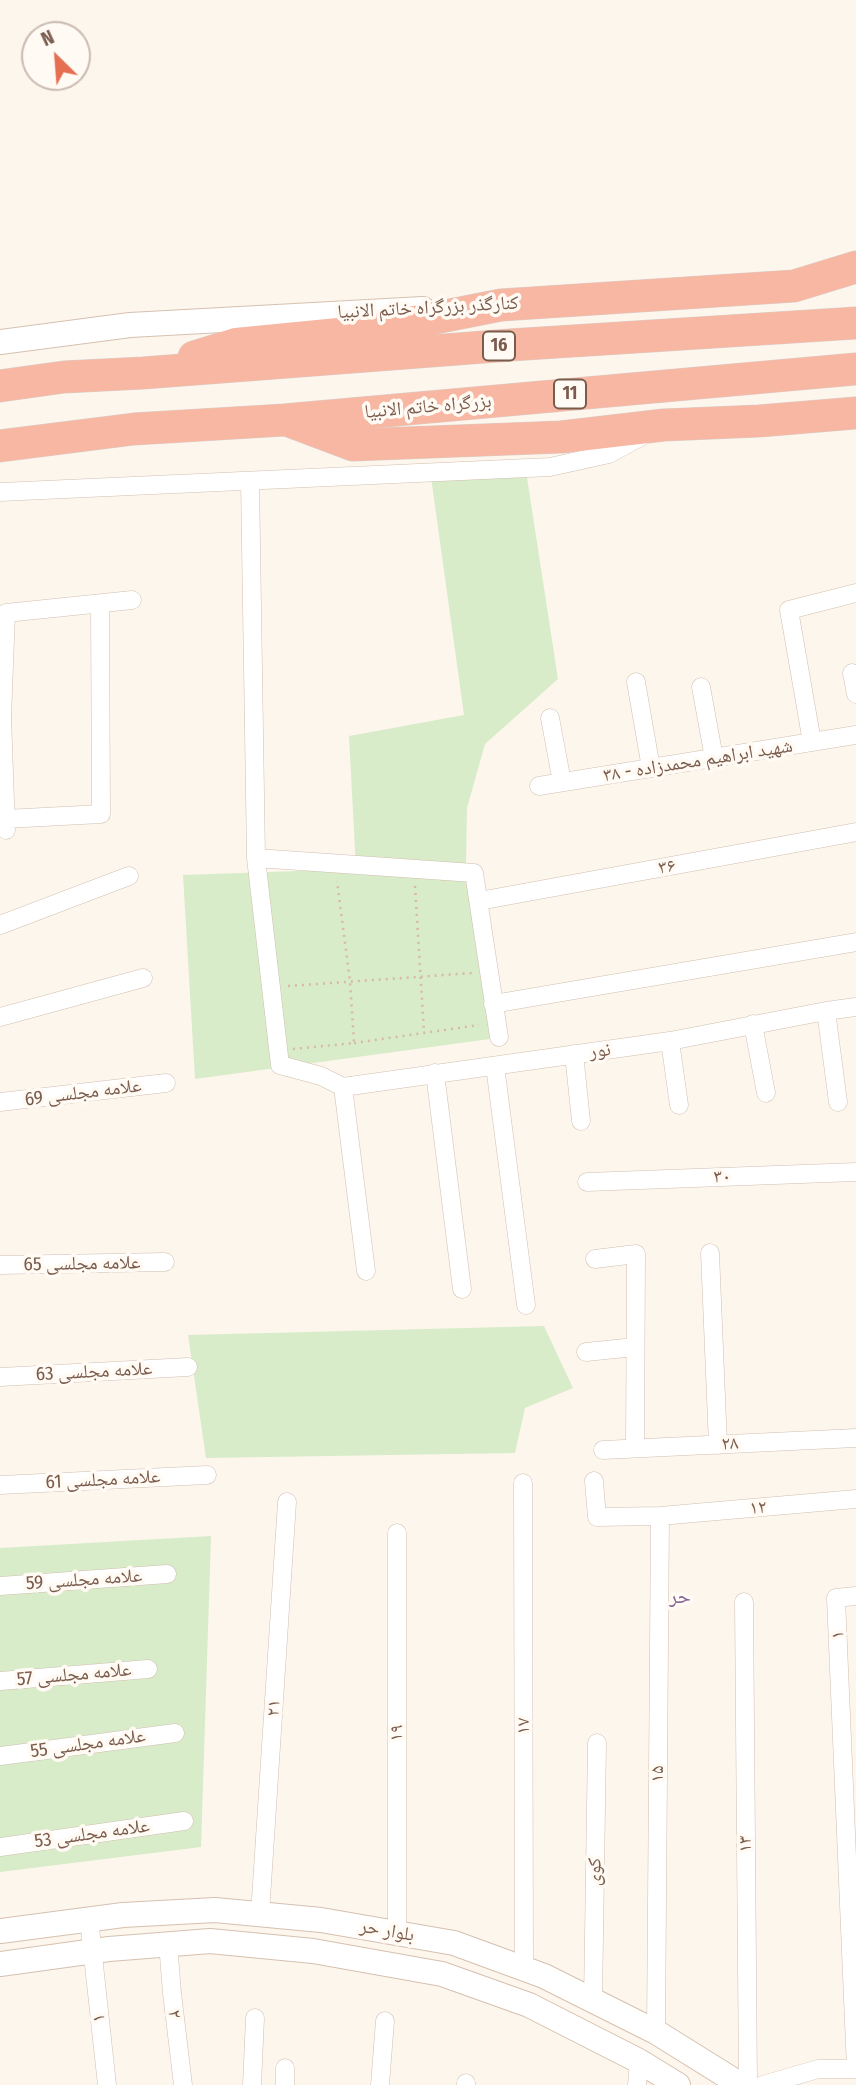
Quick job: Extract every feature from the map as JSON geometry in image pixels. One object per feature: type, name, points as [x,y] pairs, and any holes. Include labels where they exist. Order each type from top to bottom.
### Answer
[{"type":"highway","points":[[794,286],[856,267]]},
{"type":"highway","name":"کنارگذر بزرگراه خاتم الانبیا","points":[[501,304],[794,286]]},
{"type":"highway","name":"16","points":[[143,373],[236,344],[369,331],[501,304]]},
{"type":"highway","name":"16","points":[[0,386],[64,377],[856,323]]},
{"type":"highway","name":"بزرگراه خاتم الانبیا","points":[[0,446],[134,429],[284,419],[856,369]]},
{"type":"highway","points":[[284,419],[353,445],[561,437],[664,425],[856,413]]},
{"type":"main road","name":"کنارگذر بزرگراه خاتم الانبیا","points":[[794,286],[856,282]]},
{"type":"main road","name":"کنارگذر بزرگراه خاتم الانبیا","points":[[0,342],[130,325],[501,304]]},
{"type":"main road","name":"بلوار حر","points":[[0,1931],[89,1919],[215,1910],[321,1920],[454,1943],[544,1976],[593,2000],[656,2032],[741,2085]]},
{"type":"main road","name":"بلوار حر","points":[[0,1964],[92,1951],[210,1941],[313,1951],[442,1974],[529,2005],[638,2073],[678,2085]]},
{"type":"street","points":[[0,492],[550,467],[609,454],[664,425]]},
{"type":"street","points":[[250,481],[256,858],[277,1051],[280,1065],[321,1076],[343,1087],[366,1271]]},
{"type":"street","points":[[812,742],[789,610],[856,593]]},
{"type":"street","points":[[100,604],[102,814],[6,824],[1,717],[6,613],[132,600]]},
{"type":"street","points":[[852,673],[856,694]]},
{"type":"street","points":[[636,682],[651,768]]},
{"type":"street","points":[[701,687],[714,758]]},
{"type":"street","points":[[550,718],[562,782]]},
{"type":"street","name":"شهید ابراهیم محمدزاده - ۳۸","points":[[539,786],[856,735]]},
{"type":"street","name":"۳۶","points":[[479,901],[856,832]]},
{"type":"street","points":[[256,858],[474,873],[498,1030]]},
{"type":"street","points":[[0,925],[129,876]]},
{"type":"street","points":[[493,1004],[856,942]]},
{"type":"street","points":[[0,1017],[143,978]]},
{"type":"street","name":"نور","points":[[343,1087],[670,1041],[856,1007]]},
{"type":"street","points":[[826,1011],[838,1102]]},
{"type":"street","points":[[753,1024],[766,1093]]},
{"type":"street","points":[[670,1041],[680,1105]]},
{"type":"street","points":[[574,1054],[581,1121]]},
{"type":"street","points":[[495,1066],[526,1305]]},
{"type":"street","points":[[435,1073],[462,1290]]},
{"type":"street","name":"علامه مجلسی 69","points":[[0,1102],[166,1083]]},
{"type":"street","name":"۳۰","points":[[587,1182],[856,1172]]},
{"type":"street","points":[[710,1253],[718,1444]]},
{"type":"street","points":[[595,1259],[636,1254],[635,1448]]},
{"type":"street","name":"علامه مجلسی 65","points":[[0,1265],[165,1262]]},
{"type":"street","points":[[586,1352],[635,1348]]},
{"type":"street","name":"علامه مجلسی 63","points":[[0,1377],[188,1367]]},
{"type":"street","name":"۲۸","points":[[603,1450],[856,1437]]},
{"type":"street","name":"علامه مجلسی 61","points":[[0,1485],[207,1475]]},
{"type":"street","name":"۱۲","points":[[594,1481],[597,1517],[660,1516],[856,1499]]},
{"type":"street","name":"۱۷","points":[[523,1483],[524,1969]]},
{"type":"street","name":"۲۱","points":[[260,1914],[287,1502]]},
{"type":"street","name":"۱۵","points":[[656,2032],[660,1516]]},
{"type":"street","name":"۱۹","points":[[397,1533],[397,1933]]},
{"type":"street","name":"علامه مجلسی 59","points":[[0,1586],[167,1574]]},
{"type":"street","name":"۱","points":[[856,1596],[836,1598],[856,2069]]},
{"type":"street","name":"۱۳","points":[[744,1602],[748,2085]]},
{"type":"street","name":"علامه مجلسی 57","points":[[0,1681],[148,1669]]},
{"type":"street","name":"علامه مجلسی 55","points":[[0,1756],[175,1733]]},
{"type":"street","name":"کوی","points":[[593,2000],[597,1743]]},
{"type":"street","name":"علامه مجلسی 53","points":[[0,1847],[184,1821]]},
{"type":"street","name":"۱","points":[[89,1919],[107,2085]]},
{"type":"street","name":"۲","points":[[168,1943],[183,2085]]},
{"type":"street","points":[[252,2085],[254,2018]]},
{"type":"street","points":[[380,2085],[385,2021]]},
{"type":"street","points":[[763,2085],[818,2069],[856,2069]]},
{"type":"path","points":[[335,863],[350,982],[354,1043]]},
{"type":"path","points":[[414,869],[424,1032]]},
{"type":"path","points":[[270,987],[489,972]]},
{"type":"path","points":[[277,1051],[424,1032],[498,1030]]},
{"type":"green space","points":[[526,471],[558,679],[485,744],[467,808],[466,865],[490,1039],[195,1079],[183,875],[356,869],[349,736],[464,715],[431,477]]},
{"type":"green space","points":[[544,1326],[573,1388],[525,1408],[515,1453],[206,1458],[188,1335]]},
{"type":"green space","points":[[211,1536],[201,1847],[0,1872],[0,1548]]},
{"type":"district","name":"حر","points":[[680,1597]]}]
